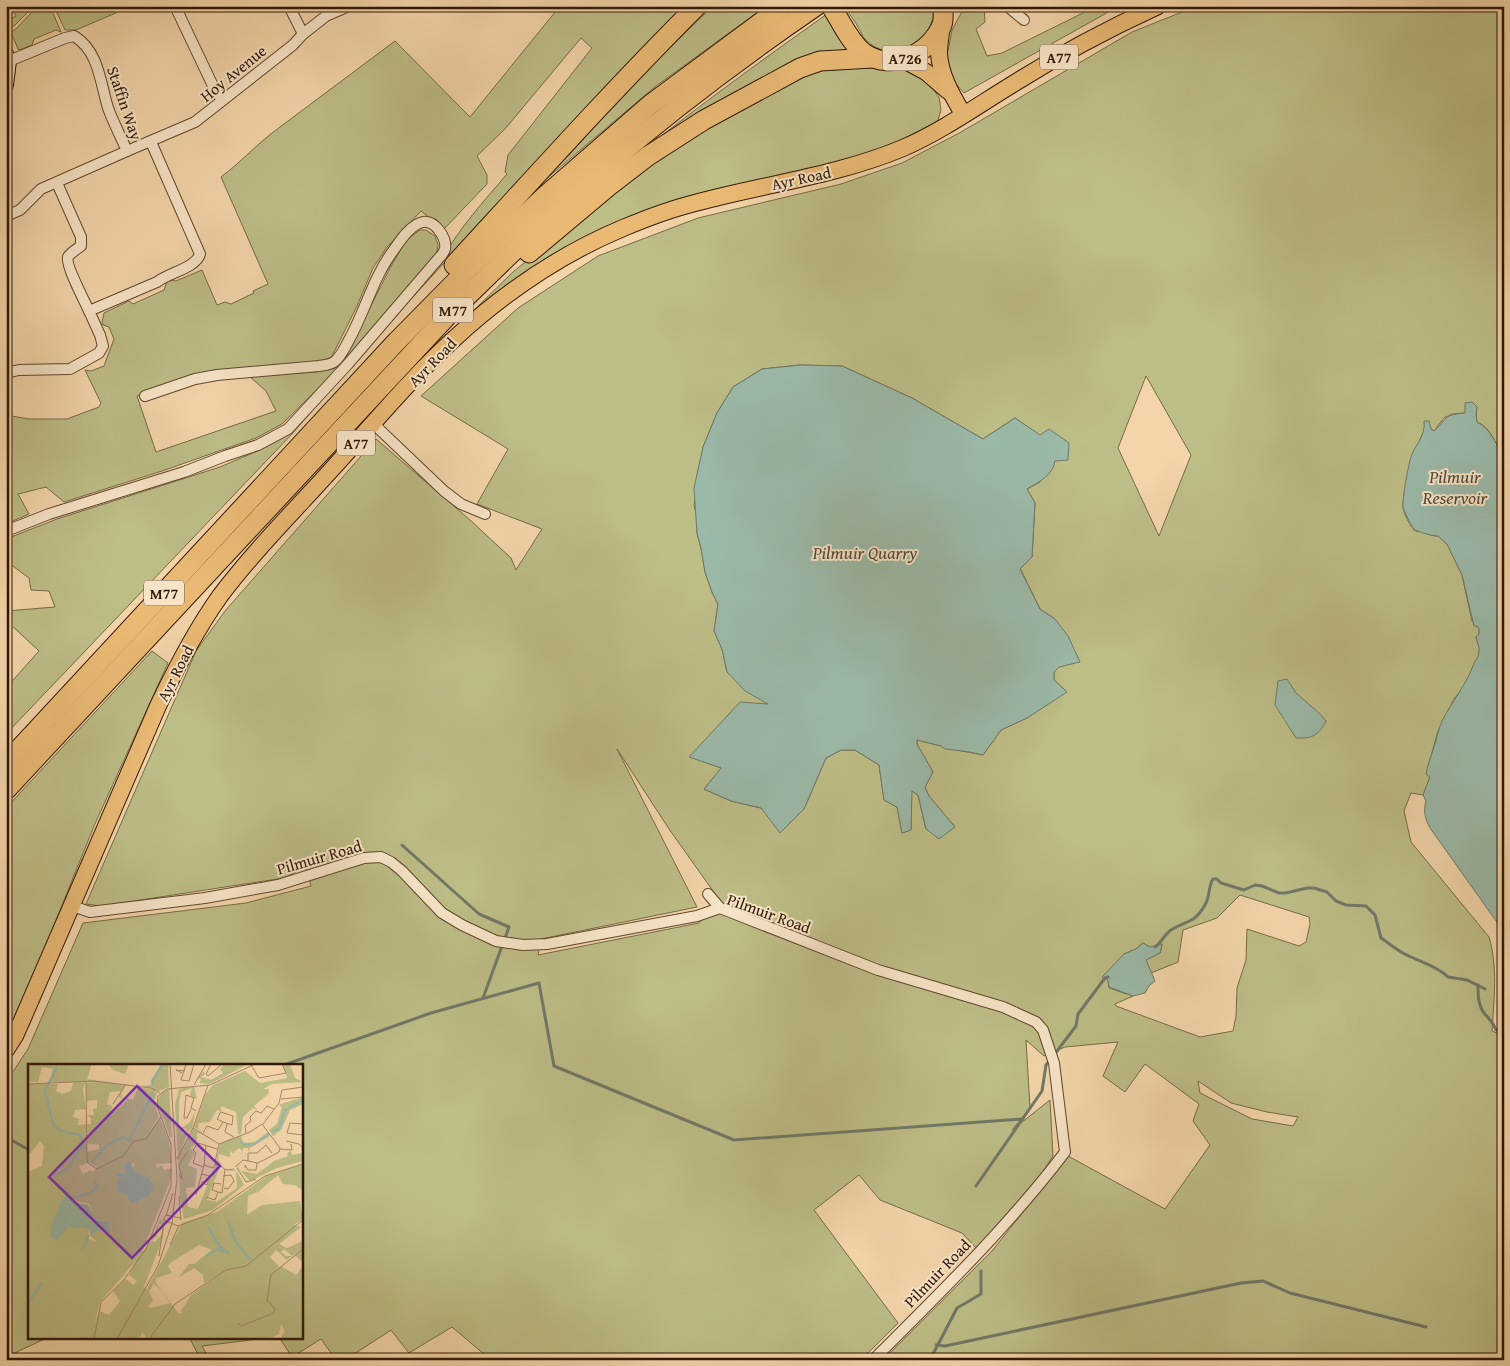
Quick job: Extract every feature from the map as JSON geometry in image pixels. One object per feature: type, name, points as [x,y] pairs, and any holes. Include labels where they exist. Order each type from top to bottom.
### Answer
[{"type":"highway","name":"M77","points":[[321,422],[434,288],[558,151],[697,6]]},
{"type":"highway","name":"M77","points":[[6,763],[397,340],[510,227],[652,104],[783,6]]},
{"type":"highway","name":"M77","points":[[6,790],[450,313],[555,211],[662,120],[739,61],[816,6]]},
{"type":"highway","name":"A726","points":[[831,6],[856,46],[873,58],[884,61],[902,59],[923,49],[934,37],[944,15]]},
{"type":"highway","name":"M77","points":[[131,656],[214,577],[468,307],[531,250],[609,186],[648,156],[704,120],[800,68],[820,61],[873,58]]},
{"type":"main road","name":"Ayr Road","points":[[6,1050],[18,1030],[158,706],[179,663],[200,627],[239,572],[374,422],[440,352],[473,322],[515,288],[552,264],[622,228],[676,208],[835,171],[904,147],[1078,46],[1158,6]]},
{"type":"main road","name":"A726","points":[[944,15],[939,51],[940,61],[950,93],[963,114]]},
{"type":"main road","name":"A726","points":[[902,59],[926,72],[950,93]]},
{"type":"street","points":[[175,6],[214,88],[222,100]]},
{"type":"street","points":[[289,6],[303,34]]},
{"type":"street","name":"Hoy Avenue","points":[[127,151],[195,122],[326,16],[349,6]]},
{"type":"street","points":[[1007,6],[1024,20]]},
{"type":"street","name":"Staffin Way","points":[[6,216],[20,210],[42,189],[127,151],[108,108],[101,77],[88,47],[81,40],[74,36],[65,38],[8,58]]},
{"type":"street","points":[[6,85],[8,58]]},
{"type":"street","points":[[89,311],[157,282],[163,277],[192,264],[199,258],[200,254],[151,142]]},
{"type":"street","points":[[6,373],[19,370],[65,370],[99,354],[103,346],[100,335],[71,273],[68,260],[70,255],[81,246],[81,237],[57,182]]},
{"type":"street","points":[[6,531],[49,514],[184,472],[258,445],[288,429],[348,364],[439,258],[445,248],[443,237],[436,228],[426,222],[422,222],[403,238],[385,262],[352,335],[334,362],[319,366],[217,375],[195,379],[145,396]]},
{"type":"street","points":[[374,422],[444,491],[461,504],[484,514]]},
{"type":"street","name":"Pilmuir Road","points":[[72,906],[90,912],[205,898],[278,886],[364,858],[381,857],[402,871],[442,913],[462,925],[496,940],[523,945],[547,944],[698,916],[720,908],[878,970],[1003,1007],[1036,1022],[1043,1030],[1054,1063],[1064,1152],[1031,1195],[962,1271],[873,1360]]},
{"type":"street","points":[[708,894],[720,908]]},
{"type":"green space","points":[[6,6],[34,6],[9,29],[6,22],[16,16],[13,10],[6,13]]},
{"type":"green space","points":[[45,6],[50,6],[61,32],[56,30],[34,39],[32,45],[19,50],[11,32],[32,12]]},
{"type":"green space","points":[[54,6],[134,6],[76,30],[65,30]]},
{"type":"green space","points":[[560,6],[687,6],[468,237],[398,313],[292,434],[6,734],[6,688],[39,651],[10,624],[6,628],[6,611],[55,607],[49,591],[31,590],[29,578],[6,561],[6,539],[57,519],[220,467],[262,449],[286,436],[442,259],[464,225],[507,174],[505,172],[508,155],[592,48],[581,38],[505,129],[477,156],[487,175],[487,184],[444,229],[421,211],[387,247],[373,268],[357,306],[331,358],[324,362],[191,375],[137,396],[156,452],[276,411],[266,391],[249,376],[317,372],[338,365],[351,345],[406,240],[420,230],[426,230],[435,236],[438,245],[436,257],[344,363],[282,424],[256,438],[162,471],[64,502],[46,487],[18,494],[29,514],[6,524],[6,415],[29,419],[67,419],[99,407],[101,403],[85,370],[91,371],[104,366],[114,339],[109,327],[103,325],[104,313],[129,301],[133,304],[164,290],[167,281],[176,281],[202,270],[217,305],[225,302],[231,304],[268,284],[221,177],[272,133],[395,41],[470,117]]},
{"type":"green space","points":[[713,6],[766,6],[656,86],[533,190],[558,159],[569,155],[614,104]]},
{"type":"green space","points":[[844,6],[934,6],[932,20],[920,41],[910,48],[900,51],[888,51],[876,47],[865,39]]},
{"type":"green space","points":[[965,6],[984,6],[985,22],[976,29],[987,56],[1002,53],[1087,11],[1088,6],[1119,6],[964,93],[949,76],[947,56],[952,30]]},
{"type":"green space","points":[[1197,6],[1504,6],[1504,453],[1486,428],[1477,422],[1477,407],[1465,413],[1452,414],[1444,418],[1434,431],[1431,429],[1426,430],[1421,438],[1407,480],[1403,507],[1411,527],[1415,531],[1438,536],[1447,544],[1462,575],[1472,621],[1479,629],[1479,634],[1476,637],[1480,650],[1479,656],[1438,731],[1426,774],[1430,777],[1423,795],[1411,793],[1404,811],[1411,842],[1489,937],[1492,948],[1495,983],[1492,1031],[1504,1036],[1504,1360],[883,1360],[992,1251],[1068,1156],[1165,1209],[1210,1145],[1193,1121],[1199,1104],[1145,1064],[1125,1092],[1103,1076],[1118,1042],[1065,1047],[1044,1056],[1026,1040],[1030,1108],[1012,1130],[1050,1100],[1053,1156],[1040,1176],[976,1248],[962,1233],[880,1200],[859,1175],[814,1210],[898,1323],[861,1360],[476,1360],[485,1355],[452,1327],[409,1353],[391,1330],[345,1360],[336,1360],[321,1339],[292,1357],[280,1338],[302,1338],[302,1064],[28,1064],[28,1338],[47,1338],[6,1357],[6,1082],[28,1049],[83,923],[246,903],[311,886],[305,867],[284,878],[101,906],[86,904],[196,651],[225,611],[376,439],[511,558],[516,570],[542,529],[477,504],[508,449],[421,396],[518,308],[598,256],[698,218],[841,184],[902,163],[961,132],[1132,32]],"holes":[[[800,365],[842,366],[912,398],[983,439],[1015,418],[1040,436],[1040,482],[1027,489],[1035,503],[1032,557],[1020,568],[1040,609],[1055,619],[1059,667],[1054,672],[1054,680],[1066,691],[1027,718],[1001,730],[983,755],[917,740],[917,744],[933,772],[925,787],[929,796],[955,827],[926,829],[918,795],[911,790],[911,830],[902,833],[897,807],[884,800],[879,765],[855,750],[841,750],[826,758],[804,809],[761,808],[731,801],[704,789],[722,768],[690,757],[770,704],[727,672],[722,649],[714,631],[718,604],[705,572],[697,533],[697,517],[694,505],[703,447],[717,413],[733,387],[762,369]],[[1146,376],[1191,455],[1159,536],[1118,448]],[[617,749],[669,829],[718,898],[699,923],[538,955],[541,939],[697,907]],[[1240,895],[1309,917],[1310,924],[1306,942],[1299,946],[1247,929],[1246,960],[1237,988],[1236,1016],[1233,1031],[1200,1037],[1116,1006],[1115,1004],[1133,996],[1109,988],[1108,980],[1124,954],[1136,949],[1143,943],[1150,948],[1162,945],[1160,953],[1145,960],[1151,973],[1178,962],[1183,930],[1217,918]],[[1198,1081],[1231,1103],[1298,1117],[1293,1126],[1252,1119],[1200,1093]]]},
{"type":"green space","points":[[827,14],[851,52],[623,166],[724,89]]},
{"type":"green space","points":[[873,65],[892,70],[904,70],[925,80],[939,97],[941,110],[938,120],[933,126],[907,140],[840,165],[740,187],[539,266],[469,315],[514,271],[653,162],[689,139],[775,91],[812,73],[834,68]]},
{"type":"green space","points":[[152,651],[168,663],[94,826],[17,1017],[6,1033],[6,808]]},
{"type":"green space","points":[[190,1338],[267,1338],[202,1346],[210,1360],[201,1360]]},
{"type":"water","name":"Pilmuir Quarry","points":[[800,365],[842,366],[912,398],[983,439],[1015,418],[1040,435],[1049,429],[1069,443],[1068,460],[1055,461],[1054,466],[1041,481],[1027,489],[1035,503],[1032,557],[1020,569],[1040,609],[1055,619],[1068,636],[1080,662],[1059,667],[1054,672],[1054,680],[1067,692],[1027,718],[1001,730],[983,755],[945,749],[941,746],[917,740],[917,744],[933,772],[925,787],[929,796],[955,827],[939,839],[926,829],[918,795],[912,791],[911,830],[902,833],[897,807],[884,800],[879,765],[855,750],[841,750],[826,758],[804,809],[780,833],[761,808],[731,801],[704,789],[721,768],[689,757],[740,702],[768,704],[745,691],[727,672],[722,649],[714,631],[718,604],[705,572],[697,533],[694,488],[703,447],[717,413],[733,387],[762,369]]},
{"type":"water","name":"Pilmuir Reservoir","points":[[1472,402],[1477,407],[1477,422],[1489,432],[1504,453],[1504,932],[1430,828],[1425,815],[1426,801],[1423,795],[1430,777],[1426,774],[1439,728],[1479,655],[1476,637],[1479,634],[1479,629],[1477,626],[1474,626],[1462,575],[1447,544],[1438,536],[1425,534],[1414,529],[1403,507],[1404,490],[1410,460],[1422,436],[1424,421],[1429,421],[1431,429],[1434,431],[1449,416],[1465,413],[1465,403]]},
{"type":"water","points":[[1287,679],[1296,693],[1326,721],[1321,730],[1311,737],[1296,738],[1275,705],[1278,681]]},
{"type":"water","points":[[1143,943],[1150,947],[1162,944],[1160,953],[1146,960],[1155,981],[1145,993],[1133,996],[1109,987],[1108,980],[1102,977],[1124,954],[1136,949]]},
{"type":"waterway","points":[[402,845],[479,914],[509,927],[483,998]]},
{"type":"waterway","points":[[1155,947],[1171,930],[1197,916],[1207,902],[1213,879],[1244,890],[1255,885],[1279,893],[1314,888],[1327,892],[1336,901],[1346,905],[1366,906],[1375,915],[1381,938],[1395,948],[1444,973],[1448,977],[1467,980],[1485,989]]},
{"type":"waterway","points":[[1054,1055],[1076,1026],[1078,1014],[1105,978],[1108,977]]},
{"type":"waterway","points":[[287,1064],[431,1013],[539,983],[554,1066],[734,1140],[1023,1119]]},
{"type":"waterway","points":[[1478,985],[1482,1010],[1496,1030],[1504,1032]]},
{"type":"waterway","points":[[976,1186],[1042,1091],[1046,1065],[1050,1060]]},
{"type":"waterway","points":[[6,1143],[13,1141],[28,1149]]},
{"type":"waterway","points":[[930,1360],[957,1308],[981,1294],[981,1271]]},
{"type":"waterway","points":[[936,1345],[945,1346],[1241,1283],[1263,1281],[1290,1293],[1426,1327]]}]
